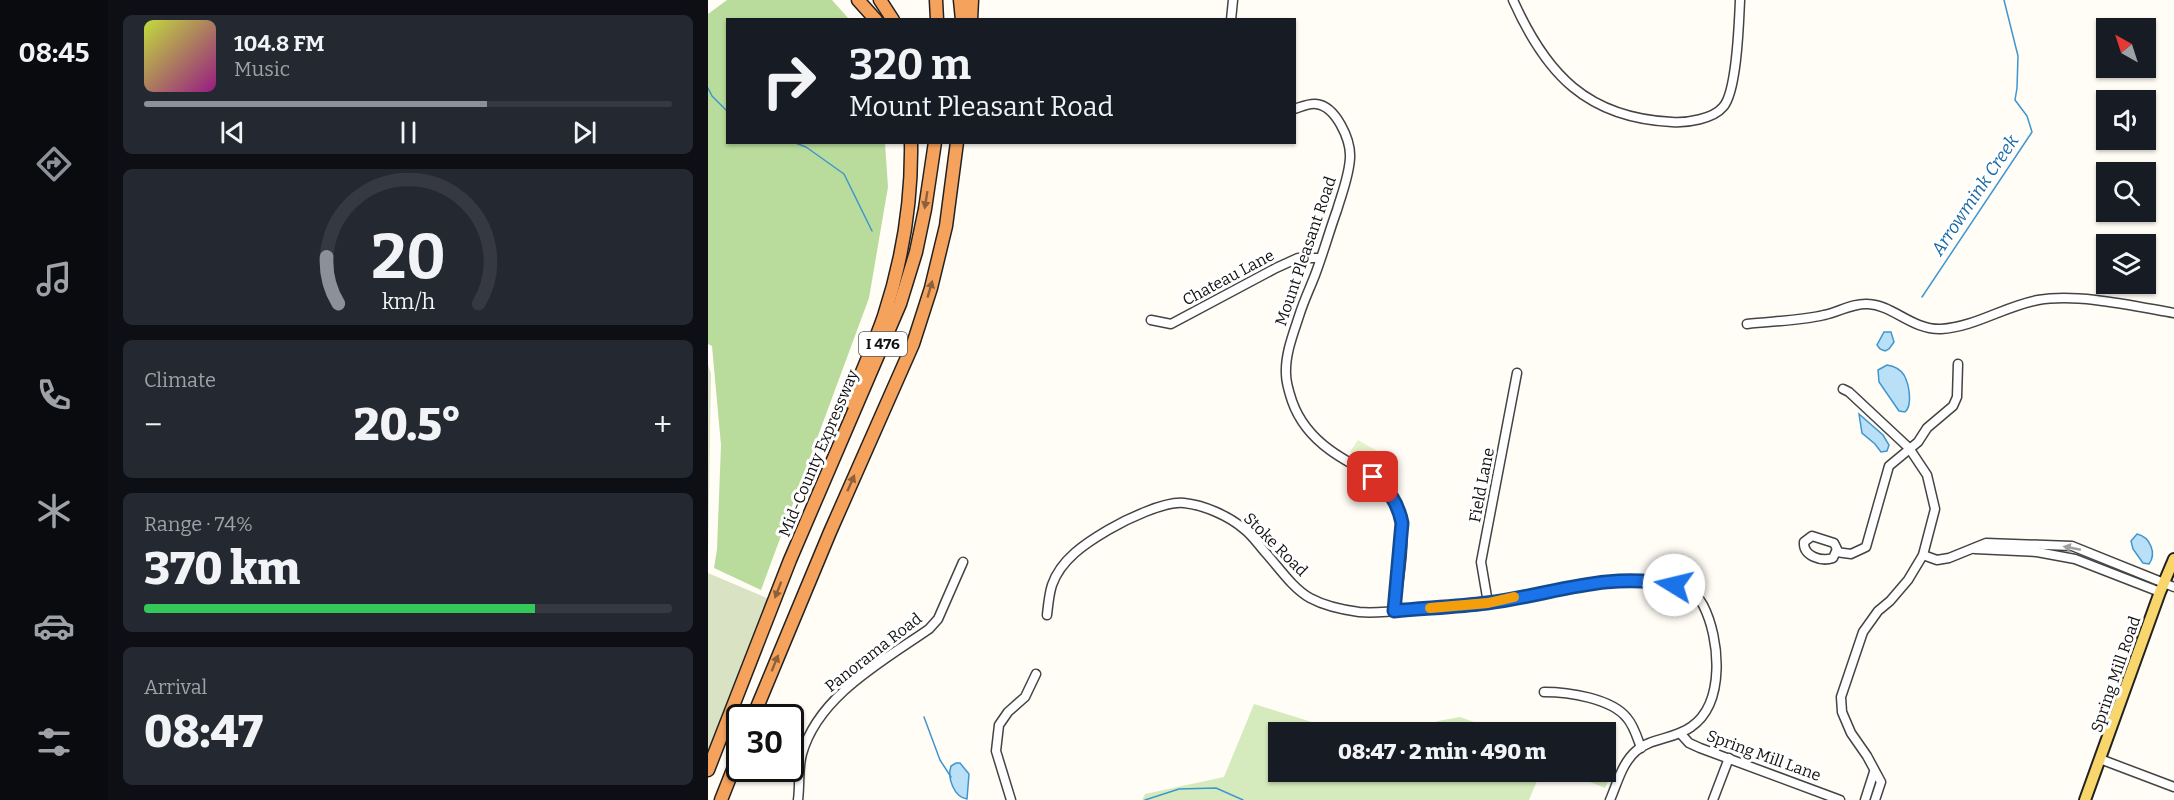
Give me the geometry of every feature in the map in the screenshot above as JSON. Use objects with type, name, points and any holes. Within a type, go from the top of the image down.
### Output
[{"type":"highway","points":[[858,0],[874,18]]},
{"type":"highway","points":[[866,0],[880,18]]},
{"type":"highway","points":[[880,0],[892,18]]},
{"type":"highway","points":[[936,0],[937,18]]},
{"type":"highway","points":[[960,0],[962,18]]},
{"type":"highway","points":[[971,18],[972,0]]},
{"type":"highway","points":[[900,256],[898,248],[905,178],[904,144]]},
{"type":"highway","points":[[801,536],[884,316],[900,256],[908,208],[911,144]]},
{"type":"highway","name":"Mid-County Expressway","points":[[708,770],[801,536],[900,304],[916,252],[935,144]]},
{"type":"highway","name":"I 476","points":[[758,704],[830,532],[913,344],[931,288],[946,226],[957,144]]},
{"type":"highway","points":[[721,800],[728,782]]},
{"type":"main road","name":"Spring Mill Road","points":[[2085,800],[2161,588],[2174,559]]},
{"type":"street","points":[[1232,18],[1233,0]]},
{"type":"street","points":[[1513,0],[1533,41],[1569,85],[1598,104],[1617,112],[1660,121],[1677,122],[1713,115],[1724,107],[1729,97],[1737,50],[1740,0]]},
{"type":"street","name":"Mount Pleasant Road","points":[[1296,108],[1310,104],[1323,106],[1339,122],[1348,141],[1351,156],[1347,181],[1293,331],[1286,373],[1288,389],[1295,410],[1313,435],[1330,450],[1373,477],[1392,496],[1397,505],[1402,523],[1402,537],[1394,611]]},
{"type":"street","name":"Chateau Lane","points":[[1151,320],[1171,324],[1298,258],[1320,258]]},
{"type":"street","points":[[1747,324],[1825,315],[1851,306],[1871,304],[1925,327],[1941,329],[1964,325],[2020,304],[2058,298],[2112,303],[2174,313]]},
{"type":"street","points":[[1836,552],[1851,554],[1866,546],[1889,466],[1918,442],[1927,428],[1953,406],[1957,397],[1958,364]]},
{"type":"street","name":"Field Lane","points":[[1488,603],[1481,562],[1517,373]]},
{"type":"street","points":[[1843,389],[1910,448],[1926,475],[1935,509],[1923,555],[1908,580],[1878,611],[1863,632],[1841,697],[1842,712],[1847,723],[1881,782],[1875,800]]},
{"type":"street","name":"Stoke Road","points":[[1047,615],[1052,585],[1075,552],[1117,525],[1146,511],[1182,503],[1212,511],[1244,528],[1287,577],[1310,598],[1359,612],[1488,603],[1597,582],[1654,581],[1674,585],[1694,594],[1702,602],[1708,616],[1717,651],[1714,688],[1708,707],[1699,720],[1680,733],[1641,748]]},
{"type":"street","points":[[1923,555],[1937,560],[1950,558],[1986,543],[2072,546],[2118,564],[2137,578],[2161,588],[2174,587]]},
{"type":"street","points":[[1968,549],[2037,552],[2074,559],[2119,576],[2137,578]]},
{"type":"street","name":"Panorama Road","points":[[798,800],[802,753],[814,727],[831,701],[929,629],[938,619],[963,562]]},
{"type":"street","points":[[2118,564],[2119,576]]},
{"type":"street","points":[[1011,800],[996,752],[999,724],[1025,696],[1036,674]]},
{"type":"street","points":[[1544,692],[1573,694],[1615,707],[1628,719],[1641,748],[1630,758],[1615,784],[1610,800]]},
{"type":"street","name":"Spring Mill Lane","points":[[1680,733],[1689,743],[1700,748],[1840,800]]},
{"type":"street","points":[[1713,800],[1729,758]]},
{"type":"street","points":[[2100,759],[2174,787]]},
{"type":"street","points":[[1865,800],[1874,772]]},
{"type":"green space","points":[[727,0],[832,0],[848,18],[726,18],[726,144],[885,144],[888,187],[869,298],[761,590],[714,568],[717,549],[721,445],[712,346],[708,344],[708,14]]},
{"type":"green space","points":[[708,364],[711,374],[708,557]]},
{"type":"green space","points":[[1358,440],[1386,456],[1377,469],[1350,452]]},
{"type":"green space","points":[[708,573],[774,601],[734,704],[726,704],[726,723],[708,769]]},
{"type":"green space","points":[[1254,704],[1312,722],[1268,722],[1268,782],[1536,782],[1529,800],[1142,800],[1145,794],[1224,777]]},
{"type":"green space","points":[[1460,717],[1474,722],[1435,722]]},
{"type":"green space","points":[[1590,782],[1608,782],[1605,788]]},
{"type":"water","points":[[1884,332],[1891,332],[1894,342],[1885,351],[1877,345]]},
{"type":"water","points":[[1887,365],[1899,369],[1906,379],[1910,400],[1905,412],[1899,411],[1879,382],[1878,370]]},
{"type":"water","points":[[1859,414],[1883,435],[1889,445],[1887,451],[1881,452],[1862,433]]},
{"type":"water","points":[[2137,534],[2145,538],[2151,546],[2152,555],[2149,564],[2143,563],[2133,549],[2131,541]]},
{"type":"water","points":[[960,763],[969,774],[967,799],[958,795],[951,781],[951,766]]},
{"type":"waterway","name":"Arrowmink Creek","points":[[1922,297],[2032,132],[2027,116],[2015,100],[2018,56],[2004,0]]},
{"type":"waterway","points":[[708,88],[712,96],[726,110]]},
{"type":"waterway","points":[[798,144],[844,174],[872,231]]},
{"type":"waterway","points":[[924,717],[940,760],[951,777]]},
{"type":"waterway","points":[[1145,800],[1179,789],[1216,788],[1243,800]]},
{"type":"slow traffic","points":[[1430,608],[1488,603],[1514,597]]},
{"type":"route","points":[[1373,477],[1392,496],[1402,523],[1394,611],[1488,603],[1597,582],[1654,581],[1674,585]]}]
